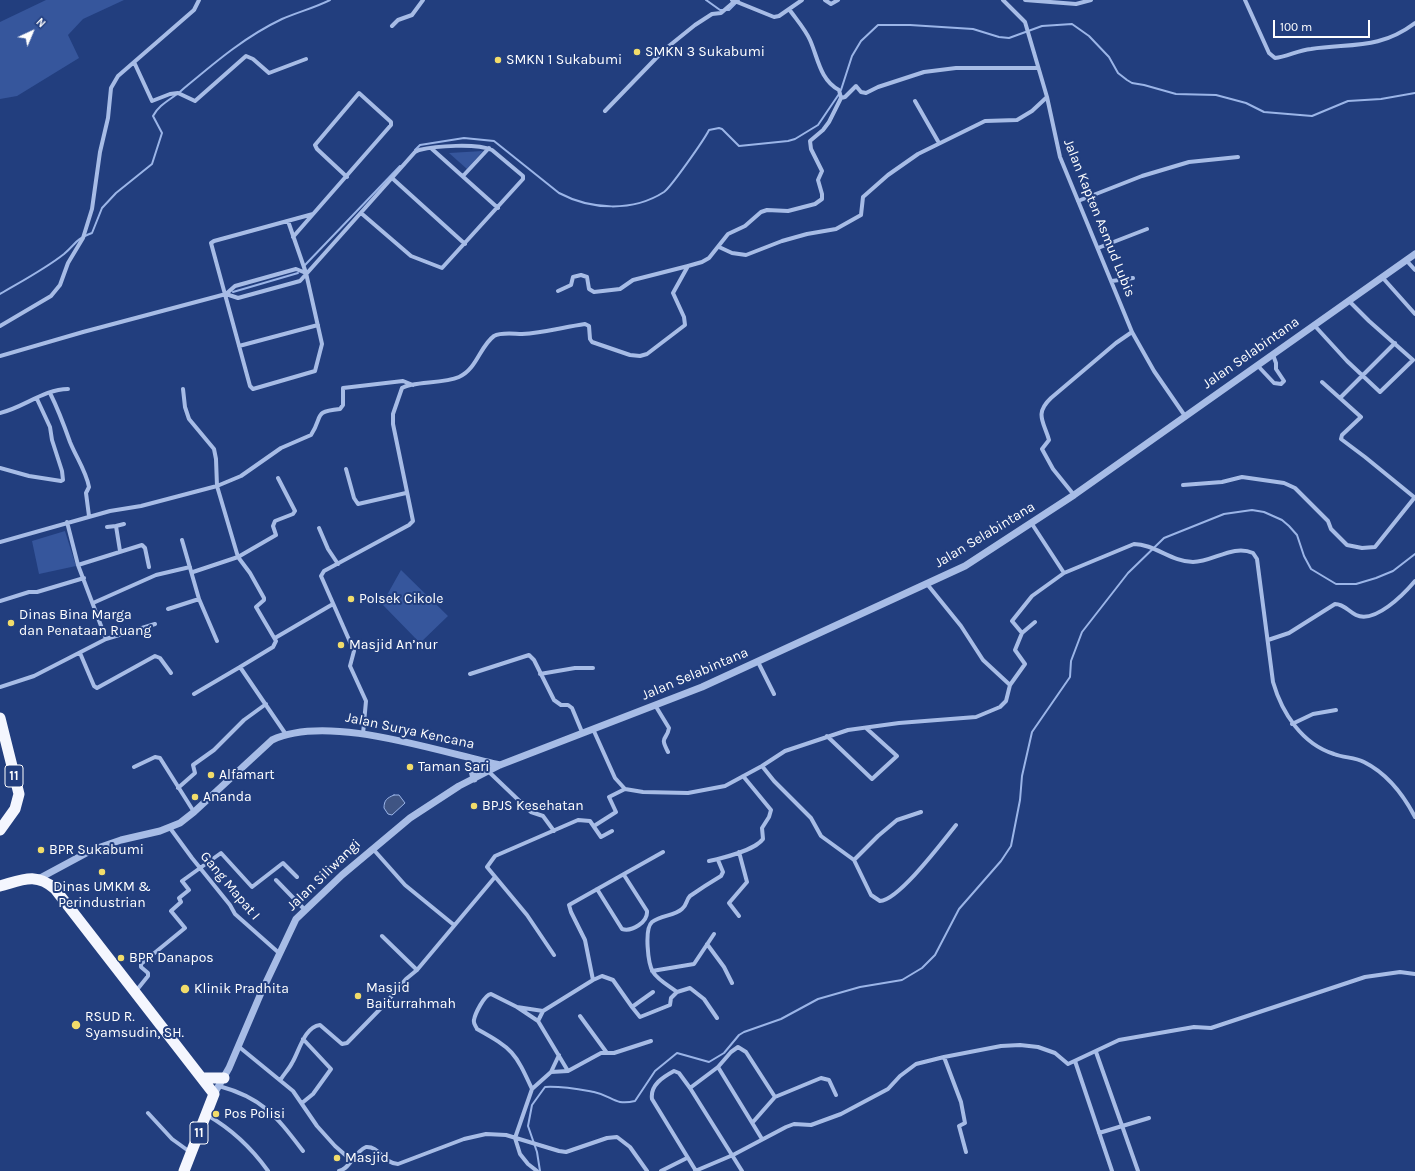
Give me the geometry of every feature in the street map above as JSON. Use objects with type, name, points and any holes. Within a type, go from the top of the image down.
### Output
[{"type":"highway","name":"11","points":[[0,718],[19,794],[15,809],[0,830]]},
{"type":"highway","name":"Jalan Surya Kencana","points":[[0,886],[26,879],[40,878]]},
{"type":"highway","points":[[40,878],[55,889],[134,993],[204,1078],[219,1086]]},
{"type":"highway","points":[[204,1078],[219,1086]]},
{"type":"highway","name":"Jalan Siliwangi","points":[[184,1171],[190,1152],[219,1086]]},
{"type":"street","points":[[0,326],[51,296],[60,285],[68,263],[83,238],[91,215],[100,152],[108,118],[111,88],[118,76],[194,10],[199,0]]},
{"type":"street","points":[[605,111],[664,50],[695,25],[712,14],[721,13],[733,1],[774,17],[779,16],[802,0]]},
{"type":"street","points":[[825,0],[831,4],[838,0]]},
{"type":"street","name":"Jalan Kapten Asmud Lubis","points":[[1003,0],[1024,20],[1047,97],[1060,157],[1132,332],[1154,371],[1185,416]]},
{"type":"street","points":[[1025,0],[1076,4],[1091,0]]},
{"type":"street","points":[[1245,0],[1269,53],[1274,58],[1308,49],[1363,46],[1386,39],[1415,23]]},
{"type":"street","points":[[392,26],[398,20],[412,15],[421,1]]},
{"type":"street","points":[[789,9],[810,41],[818,64],[832,87],[839,90],[841,98]]},
{"type":"street","points":[[134,62],[152,101],[170,94],[178,93],[195,101],[246,56],[254,59],[269,73],[306,59]]},
{"type":"street","points":[[558,292],[570,285],[573,278],[582,274],[587,277],[589,289],[594,292],[620,289],[633,280],[705,261],[719,247],[728,234],[745,226],[762,212],[767,210],[788,211],[815,204],[822,200],[818,180],[822,171],[811,149],[810,141],[823,130],[829,122],[841,98],[856,86],[865,94],[878,87],[924,72],[956,68],[1038,68]]},
{"type":"street","points":[[293,237],[347,177],[391,124],[359,93],[315,145],[317,149],[347,177]]},
{"type":"street","points":[[719,247],[732,253],[746,255],[782,241],[807,234],[836,229],[861,214],[863,197],[908,160],[938,143],[985,121],[1017,120],[1032,111],[1047,97]]},
{"type":"street","points":[[915,101],[938,143]]},
{"type":"street","points":[[226,294],[238,298],[300,281],[415,152],[431,148],[473,146],[489,148],[523,176],[523,179],[498,208],[443,268],[411,256],[361,213]]},
{"type":"street","points":[[431,148],[498,208]]},
{"type":"street","points":[[463,176],[489,148]]},
{"type":"street","points":[[1078,201],[1142,176],[1189,162],[1238,157]]},
{"type":"street","points":[[392,178],[465,244]]},
{"type":"street","points":[[288,221],[306,273],[322,347],[315,371],[254,389],[250,386],[211,243],[288,221],[313,214]]},
{"type":"street","points":[[1098,248],[1147,229]]},
{"type":"street","name":"Jalan Selabintana","points":[[500,765],[582,732],[702,687],[965,566],[1032,524],[1074,495],[1185,416],[1273,356],[1348,300],[1415,254]]},
{"type":"street","points":[[1406,260],[1415,270]]},
{"type":"street","points":[[363,734],[366,701],[350,666],[354,651],[321,576],[324,571],[411,523],[413,518],[406,493],[392,419],[402,388],[413,385],[439,383],[460,377],[471,368],[491,339],[497,335],[526,334],[585,324],[589,326],[590,339],[592,342],[630,355],[643,355],[685,325],[684,317],[673,291],[688,266]]},
{"type":"street","points":[[0,356],[226,294],[235,286],[296,269],[306,273]]},
{"type":"street","points":[[1382,277],[1415,314]]},
{"type":"street","points":[[1112,282],[1133,278]]},
{"type":"street","points":[[1314,325],[1362,376],[1380,392],[1414,361],[1348,300]]},
{"type":"street","points":[[239,346],[318,325]]},
{"type":"street","points":[[1074,495],[1052,469],[1042,449],[1049,440],[1043,424],[1041,412],[1043,407],[1052,398],[1116,343],[1132,332]]},
{"type":"street","points":[[1340,398],[1395,343]]},
{"type":"street","points":[[1258,366],[1274,383],[1281,384],[1284,381],[1284,378],[1276,369],[1276,363],[1273,356]]},
{"type":"street","points":[[0,542],[89,516],[169,500],[217,486],[241,476],[281,448],[311,435],[321,413],[328,409],[340,409],[343,405],[343,388],[403,381],[413,385]]},
{"type":"street","points":[[1183,485],[1222,482],[1242,477],[1284,483],[1295,488],[1328,521],[1331,529],[1347,545],[1362,548],[1376,547],[1415,497],[1341,439],[1342,435],[1361,417],[1322,382]]},
{"type":"street","points":[[0,413],[14,409],[59,389],[68,389]]},
{"type":"street","points":[[183,389],[185,408],[189,419],[214,449],[217,486],[238,558],[250,574],[264,598],[264,600],[256,607],[275,638],[275,644],[273,647],[194,694]]},
{"type":"street","points":[[50,393],[88,479],[89,487],[86,493],[89,516]]},
{"type":"street","points":[[0,468],[29,476],[61,481],[63,480],[50,427],[37,399]]},
{"type":"street","points":[[346,469],[354,498],[358,504],[406,493]]},
{"type":"street","points":[[193,572],[238,558],[258,544],[275,536],[273,526],[275,522],[295,512],[278,478]]},
{"type":"street","points":[[67,522],[78,565],[106,639]]},
{"type":"street","points":[[107,526],[124,524]]},
{"type":"street","points":[[1032,524],[1064,573]]},
{"type":"street","points":[[116,526],[120,551]]},
{"type":"street","points":[[319,528],[328,549],[338,564]]},
{"type":"street","points":[[182,540],[193,572],[199,599],[217,641]]},
{"type":"street","points":[[1022,633],[1012,620],[1032,596],[1064,573],[1134,544],[1144,545],[1190,562],[1209,560],[1231,552],[1248,551],[1256,556],[1257,559],[1273,682],[1278,699],[1292,724],[1307,738],[1326,751],[1363,761],[1380,772],[1399,791],[1415,817]]},
{"type":"street","points":[[78,565],[120,551],[144,546],[149,567]]},
{"type":"street","points":[[93,603],[151,578],[190,566]]},
{"type":"street","points":[[0,601],[84,578]]},
{"type":"street","points":[[1268,640],[1289,632],[1334,604],[1342,605],[1356,615],[1361,616],[1383,610],[1396,602],[1415,581]]},
{"type":"street","points":[[928,584],[961,626],[983,660],[1010,685]]},
{"type":"street","points":[[168,609],[199,599]]},
{"type":"street","points":[[275,638],[333,604]]},
{"type":"street","points":[[594,826],[616,812],[610,797],[625,789],[650,793],[688,794],[725,786],[762,766],[785,751],[827,736],[848,730],[976,717],[1000,707],[1006,701],[1010,685],[1025,664],[1014,650],[1022,633],[1035,622]]},
{"type":"street","points":[[0,687],[34,676],[106,639],[155,624]]},
{"type":"street","points":[[80,653],[94,686],[97,688],[155,656],[160,658],[171,673]]},
{"type":"street","points":[[470,674],[529,656],[534,660],[554,700],[561,705],[568,705],[572,708],[582,732]]},
{"type":"street","points":[[758,662],[774,694]]},
{"type":"street","points":[[240,667],[285,734]]},
{"type":"street","points":[[540,674],[575,668],[593,668]]},
{"type":"street","points":[[178,788],[195,773],[193,765],[214,750],[244,720],[266,704]]},
{"type":"street","points":[[655,705],[669,728],[663,738],[663,743],[668,752]]},
{"type":"street","points":[[1292,724],[1313,714],[1336,710]]},
{"type":"street","points":[[827,736],[872,779],[897,756],[866,728]]},
{"type":"street","points":[[593,729],[615,778],[625,789]]},
{"type":"street","name":"Jalan Surya Kencana","points":[[40,878],[92,850],[121,840],[170,828],[194,812],[267,744],[285,734],[325,730],[363,734],[500,765]]},
{"type":"street","points":[[134,767],[155,757],[160,758],[194,812]]},
{"type":"street","points":[[468,758],[474,778]]},
{"type":"street","name":"Jalan Siliwangi","points":[[219,1086],[279,953],[296,919],[372,849],[415,815],[454,789],[500,765]]},
{"type":"street","points":[[762,766],[774,781],[811,818],[821,836],[854,860],[871,895],[880,901],[885,900],[904,885],[956,825]]},
{"type":"street","points":[[488,772],[526,808],[534,814],[543,816],[554,831]]},
{"type":"street","points":[[710,861],[718,860],[740,852],[762,841],[762,828],[771,813],[768,806],[743,776]]},
{"type":"street","points":[[854,860],[878,836],[897,820],[921,812]]},
{"type":"street","points":[[554,955],[528,915],[487,867],[495,856],[582,820],[590,821],[602,837],[612,832]]},
{"type":"street","name":"Gang Mapat I","points":[[170,828],[230,905],[235,914],[279,953]]},
{"type":"street","points":[[372,849],[405,885],[454,925]]},
{"type":"street","points":[[593,980],[585,940],[569,907],[571,903],[624,875],[663,852]]},
{"type":"street","points":[[739,916],[729,903],[747,882],[740,852]]},
{"type":"street","points":[[134,993],[148,976],[148,973],[141,967],[141,964],[185,928],[171,911],[181,902],[179,898],[189,890],[182,881],[222,853],[252,887],[283,863],[297,878]]},
{"type":"street","points":[[676,992],[658,978],[652,971],[647,934],[649,924],[659,917],[681,910],[686,905],[689,897],[721,876],[723,872],[718,860]]},
{"type":"street","points":[[597,888],[622,929],[626,930],[636,926],[646,918],[647,911],[624,875]]},
{"type":"street","points":[[281,1079],[292,1064],[303,1039],[315,1026],[320,1025],[336,1040],[345,1044],[385,1004],[406,979],[417,970],[495,877]]},
{"type":"street","points":[[276,880],[305,910]]},
{"type":"street","points":[[652,971],[694,964],[714,934]]},
{"type":"street","points":[[382,936],[417,970]]},
{"type":"street","points":[[707,944],[724,967],[732,983]]},
{"type":"street","points":[[742,1171],[733,1155],[690,1088],[679,1073],[674,1071],[656,1084],[651,1094],[652,1099],[696,1171],[733,1155],[794,1124],[811,1125],[841,1114],[888,1089],[900,1076],[916,1064],[1001,1046],[1020,1045],[1038,1047],[1054,1053],[1068,1064],[1119,1040],[1194,1027],[1210,1028],[1365,977],[1400,972],[1415,974]]},
{"type":"street","points":[[538,1021],[543,1011],[602,976],[613,980],[640,1017],[660,1008],[669,1006],[671,998],[676,992],[690,988],[704,999],[717,1018]]},
{"type":"street","points":[[632,1006],[653,992]]},
{"type":"street","points":[[532,1089],[511,1050],[478,1029],[474,1024],[474,1020],[488,995],[494,995],[538,1021],[568,1071]]},
{"type":"street","points":[[516,1007],[543,1011]]},
{"type":"street","points":[[580,1016],[607,1053]]},
{"type":"street","points":[[302,1103],[313,1094],[331,1069],[303,1039]]},
{"type":"street","points":[[551,1072],[568,1071],[595,1056],[614,1053],[651,1041]]},
{"type":"street","points":[[238,1046],[281,1079],[293,1091],[317,1126],[335,1146],[351,1160]]},
{"type":"street","points":[[690,1088],[718,1067],[736,1048],[740,1048],[746,1052],[775,1097]]},
{"type":"street","points":[[1096,1052],[1138,1171]]},
{"type":"street","points":[[537,1171],[528,1164],[520,1154],[515,1138],[532,1089],[551,1072],[559,1055]]},
{"type":"street","points":[[944,1058],[962,1110],[965,1123],[958,1126],[966,1152]]},
{"type":"street","points":[[1075,1061],[1112,1171]]},
{"type":"street","points":[[718,1067],[762,1139]]},
{"type":"street","points":[[753,1122],[775,1097],[825,1077],[836,1095]]},
{"type":"street","points":[[219,1086],[253,1098],[269,1109],[303,1151]]},
{"type":"street","points":[[148,1113],[172,1139],[190,1152]]},
{"type":"street","points":[[207,1115],[239,1137],[257,1156],[268,1171]]},
{"type":"street","points":[[1099,1133],[1149,1118]]},
{"type":"street","points":[[339,1171],[345,1168],[362,1148],[369,1146],[374,1148],[388,1162],[398,1164],[470,1137],[497,1134],[566,1152],[607,1138],[617,1137],[630,1146],[647,1171]]},
{"type":"street","points":[[661,1171],[687,1158]]},
{"type":"shaded area","points":[[46,0],[124,0],[83,19],[68,35],[79,58],[17,96],[0,99],[0,22]]},
{"type":"shaded area","points":[[483,151],[467,169],[449,153]]},
{"type":"shaded area","points":[[65,531],[76,566],[39,574],[32,541]]},
{"type":"shaded area","points":[[401,570],[448,616],[420,643],[382,604]]},
{"type":"shaded area","points":[[399,795],[405,803],[392,815],[388,814],[384,808],[384,805],[389,797]]},
{"type":"waterway","points":[[0,294],[49,265],[79,240],[92,233],[102,208],[116,193],[152,164],[162,133],[153,116],[162,105],[205,70],[255,34],[282,19],[330,0]]},
{"type":"waterway","points":[[706,0],[720,10],[729,10],[739,0]]},
{"type":"waterway","points":[[841,90],[852,56],[861,41],[878,25],[910,25],[973,29],[999,37],[1009,38],[1042,26],[1072,24],[1089,36],[1109,57],[1118,73],[1132,83],[1176,94],[1216,95],[1246,103],[1264,112],[1312,116],[1348,101],[1381,99],[1415,93]]},
{"type":"waterway","points":[[415,150],[420,145],[464,138],[494,141],[559,193],[571,199],[598,205],[626,206],[639,203],[664,192],[687,163],[709,130],[719,128],[722,129],[739,146],[788,141],[795,139],[818,125],[839,94]]},
{"type":"waterway","points":[[305,265],[400,166]]},
{"type":"waterway","points":[[233,292],[298,273]]},
{"type":"waterway","points":[[540,1171],[537,1152],[528,1126],[532,1105],[545,1087],[563,1087],[594,1092],[622,1102],[635,1101],[655,1071],[677,1053],[709,1062],[724,1053],[739,1035],[744,1032],[781,1019],[818,999],[860,987],[902,980],[922,968],[935,955],[959,909],[1001,861],[1011,846],[1020,800],[1022,776],[1032,732],[1070,677],[1071,661],[1082,632],[1128,573],[1164,538],[1224,514],[1252,510],[1264,512],[1282,520],[1289,526],[1297,535],[1304,556],[1311,569],[1336,584],[1356,584],[1376,578],[1393,571],[1415,554]]},
{"type":"place","name":"SMKN 3 Sukabumi","points":[[637,52]]},
{"type":"place","name":"SMKN 1 Sukabumi","points":[[498,60]]},
{"type":"place","name":"Polsek Cikole","points":[[351,599]]},
{"type":"place","name":"Dinas Bina Marga dan Penataan Ruang","points":[[11,623]]},
{"type":"place","name":"Masjid An’nur","points":[[341,645]]},
{"type":"place","name":"Taman Sari","points":[[410,767]]},
{"type":"place","name":"Alfamart","points":[[211,775]]},
{"type":"place","name":"Ananda","points":[[195,797]]},
{"type":"place","name":"BPJS Kesehatan","points":[[474,806]]},
{"type":"place","name":"BPR Sukabumi","points":[[41,850]]},
{"type":"place","name":"Dinas UMKM & Perindustrian","points":[[102,872]]},
{"type":"place","name":"BPR Danapos","points":[[121,958]]},
{"type":"place","name":"Klinik Pradhita","points":[[185,989]]},
{"type":"place","name":"Masjid Baiturrahmah","points":[[358,996]]},
{"type":"place","name":"RSUD R. Syamsudin, SH.","points":[[76,1025]]},
{"type":"place","name":"Pos Polisi","points":[[216,1114]]},
{"type":"place","name":"Masjid","points":[[337,1158]]}]
